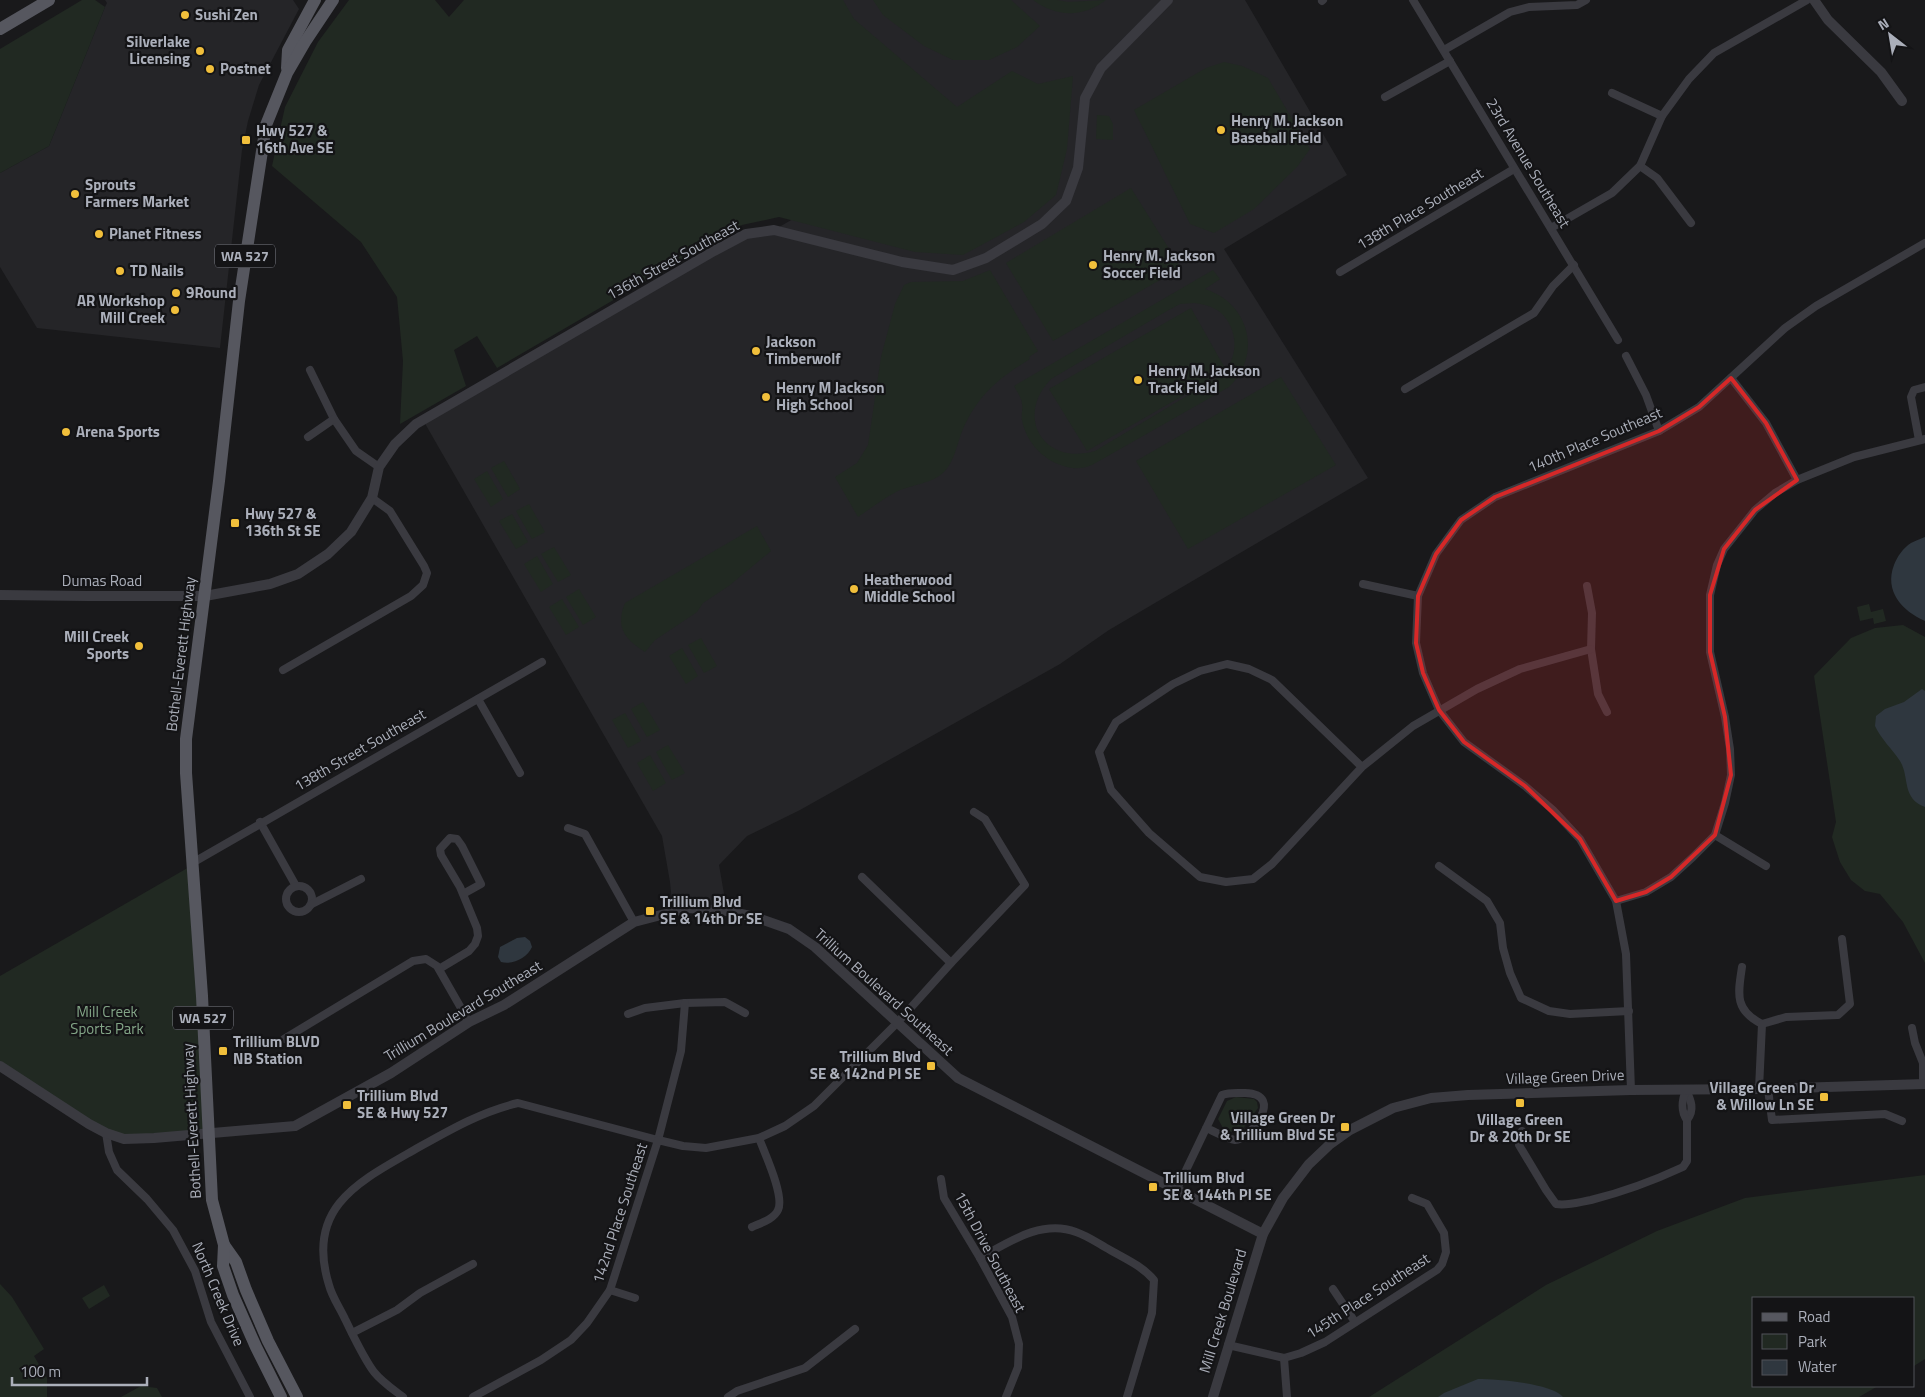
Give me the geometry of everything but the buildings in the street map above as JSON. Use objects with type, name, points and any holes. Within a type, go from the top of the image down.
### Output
[{"type":"main road","points":[[0,29],[49,0]]},
{"type":"main road","name":"Bothell-Everett Highway","points":[[281,1397],[256,1347],[223,1266],[224,1245],[212,1200],[194,862],[186,774],[186,739],[205,596],[239,301],[266,125],[287,73],[332,0]]},
{"type":"main road","points":[[305,42],[311,2]]},
{"type":"main road","name":"Bothell-Everett Highway","points":[[287,73],[288,50],[311,2]]},
{"type":"main road","name":"Bothell-Everett Highway","points":[[224,1245],[236,1262],[268,1341],[297,1397]]},
{"type":"street","name":"136th Street Southeast","points":[[205,596],[270,584],[298,574],[328,554],[351,532],[372,498],[379,467],[395,444],[416,424],[746,234],[774,230],[902,262],[953,270],[986,258],[1042,224],[1066,201],[1078,168],[1085,98],[1101,68],[1168,0]]},
{"type":"street","name":"23rd Avenue Southeast","points":[[1413,0],[1618,340]]},
{"type":"street","points":[[1444,50],[1510,12],[1529,8],[1577,5],[1586,0]]},
{"type":"street","points":[[1551,228],[1612,193],[1640,166],[1662,116],[1689,79],[1714,54],[1807,0]]},
{"type":"street","points":[[1814,0],[1828,20],[1881,72],[1902,101]]},
{"type":"street","points":[[1385,97],[1450,61]]},
{"type":"street","points":[[1612,93],[1662,116]]},
{"type":"street","points":[[1640,166],[1657,178],[1691,223]]},
{"type":"street","name":"138th Place Southeast","points":[[1340,272],[1514,170]]},
{"type":"street","name":"140th Place Southeast","points":[[1418,596],[1436,554],[1461,520],[1495,497],[1659,431],[1699,407],[1785,328],[1808,312],[1925,243]]},
{"type":"street","points":[[1405,389],[1534,313],[1553,286],[1574,265]]},
{"type":"street","points":[[1626,356],[1646,395],[1659,431]]},
{"type":"street","points":[[310,370],[334,419],[356,451],[379,467]]},
{"type":"street","points":[[1731,378],[1766,423],[1796,480]]},
{"type":"street","points":[[1616,901],[1646,892],[1671,877],[1715,835],[1725,803],[1730,775],[1730,748],[1710,652],[1710,595],[1717,565],[1724,548],[1755,510],[1775,493],[1796,480],[1854,457],[1922,440],[1911,397],[1914,390],[1925,388]]},
{"type":"street","points":[[308,437],[334,419]]},
{"type":"street","points":[[284,670],[411,596],[423,585],[427,573],[424,566],[390,510],[372,498]]},
{"type":"street","points":[[1363,584],[1418,596],[1416,643],[1423,673],[1439,710],[1464,742],[1525,786],[1553,810],[1580,839],[1616,901],[1626,954],[1631,1090]]},
{"type":"street","points":[[1587,586],[1592,613],[1592,649],[1598,694],[1607,712]]},
{"type":"street","name":"Dumas Road","points":[[0,594],[205,596]]},
{"type":"street","points":[[1362,767],[1272,680],[1249,669],[1227,664],[1200,671],[1173,684],[1116,722],[1099,752],[1111,790],[1149,833],[1200,877],[1226,882],[1253,879],[1272,864],[1362,767],[1414,726],[1477,689],[1520,669],[1592,649]]},
{"type":"street","name":"138th Street Southeast","points":[[194,862],[260,822],[542,662]]},
{"type":"street","points":[[478,699],[520,773]]},
{"type":"street","name":"142nd Place Southeast","points":[[473,1397],[541,1360],[571,1340],[588,1323],[610,1290],[658,1140],[683,1146],[706,1148],[759,1138],[785,1126],[814,1106],[897,1024],[951,963],[1025,885],[985,819],[974,812]]},
{"type":"street","points":[[260,822],[296,886]]},
{"type":"street","points":[[568,828],[585,834],[634,922]]},
{"type":"street","points":[[1715,835],[1766,866]]},
{"type":"street","points":[[439,969],[469,951],[475,944],[478,936],[477,928],[463,894],[440,855],[440,848],[450,838],[457,839],[462,846],[481,884],[463,894]]},
{"type":"street","points":[[1440,866],[1487,902],[1500,923],[1510,972],[1521,998],[1549,1011],[1570,1014],[1629,1011]]},
{"type":"street","points":[[862,877],[951,963]]},
{"type":"street","points":[[312,904],[312,896],[308,888],[296,886],[286,895],[289,908],[294,911],[306,911],[312,904],[361,879]]},
{"type":"street","name":"Trillium Boulevard Southeast","points":[[209,1133],[295,1126],[391,1073],[469,1022],[504,1005],[634,922],[688,908],[727,911],[755,917],[789,929],[815,947],[958,1078],[1263,1234]]},
{"type":"street","points":[[1742,967],[1738,992],[1743,1008],[1749,1018],[1762,1024],[1786,1017],[1838,1015],[1850,1004],[1842,939]]},
{"type":"street","points":[[284,1039],[413,961],[426,959],[437,966],[469,1022]]},
{"type":"street","points":[[628,1014],[645,1008],[685,1003],[725,1002],[745,1013]]},
{"type":"street","points":[[403,1397],[374,1372],[352,1334],[329,1287],[324,1265],[324,1245],[329,1221],[337,1206],[348,1193],[368,1176],[467,1120],[494,1108],[518,1103],[658,1140],[681,1051],[685,1003]]},
{"type":"street","points":[[1762,1024],[1763,1089],[1772,1120],[1885,1114],[1902,1120]]},
{"type":"street","points":[[1912,1028],[1915,1043],[1923,1063],[1924,1084]]},
{"type":"street","points":[[0,1066],[106,1133],[124,1139],[209,1133]]},
{"type":"street","name":"Village Green Drive","points":[[1263,1234],[1283,1198],[1309,1164],[1350,1130],[1393,1108],[1431,1098],[1631,1090],[1763,1089],[1924,1084]]},
{"type":"street","points":[[1522,1131],[1519,1145],[1523,1152],[1556,1204],[1565,1206],[1638,1187],[1683,1167],[1687,1161],[1687,1120],[1691,1114],[1692,1102],[1686,1090]]},
{"type":"street","points":[[1177,1189],[1206,1128],[1222,1095],[1230,1092],[1254,1093],[1261,1097],[1265,1105],[1264,1113],[1247,1134],[1241,1138],[1235,1140],[1206,1128]]},
{"type":"street","name":"North Creek Drive","points":[[106,1133],[109,1152],[117,1170],[147,1199],[173,1230],[195,1271],[211,1322],[250,1397]]},
{"type":"street","points":[[752,1227],[768,1220],[778,1210],[780,1199],[759,1138]]},
{"type":"street","name":"15th Drive Southeast","points":[[941,1179],[944,1198],[980,1258],[1012,1318],[1020,1344],[1018,1367],[1006,1397]]},
{"type":"street","name":"145th Place Southeast","points":[[1284,1358],[1301,1353],[1325,1342],[1437,1270],[1445,1257],[1447,1247],[1444,1233],[1428,1204],[1412,1198]]},
{"type":"street","points":[[980,1258],[1028,1232],[1051,1228],[1067,1230],[1075,1232],[1136,1264],[1154,1280],[1152,1313],[1127,1397]]},
{"type":"street","name":"Mill Creek Boulevard","points":[[1213,1397],[1263,1234]]},
{"type":"street","points":[[352,1334],[397,1310],[420,1293],[473,1264]]},
{"type":"street","points":[[1333,1289],[1355,1322]]},
{"type":"street","points":[[610,1290],[635,1298]]},
{"type":"street","points":[[728,1397],[737,1391],[805,1368],[856,1329]]},
{"type":"street","points":[[1228,1345],[1284,1358],[1287,1397]]},
{"type":"highlighted area","points":[[1731,378],[1766,423],[1797,480],[1755,510],[1724,549],[1710,595],[1710,652],[1725,717],[1731,775],[1715,835],[1671,877],[1646,892],[1616,901],[1580,839],[1525,786],[1464,742],[1439,710],[1423,673],[1416,643],[1418,596],[1436,554],[1461,520],[1495,497],[1659,431],[1699,407]]},
{"type":"shaded area","points":[[105,0],[293,0],[299,9],[259,85],[248,121],[242,150],[220,348],[37,328],[0,267],[0,173],[49,146],[107,3]]},
{"type":"shaded area","points":[[829,0],[1245,0],[1347,175],[1224,249],[1368,478],[1109,630],[1060,664],[800,810],[747,836],[719,865],[727,911],[673,912],[662,836],[423,420],[746,234],[774,230],[921,145]]},
{"type":"green space","points":[[82,0],[95,0],[105,7],[49,146],[0,173],[0,49]]},
{"type":"green space","points":[[349,0],[435,0],[449,17],[464,0],[843,0],[854,19],[957,107],[1012,71],[1038,84],[1073,76],[1067,149],[1056,195],[1024,222],[963,255],[915,252],[779,217],[742,225],[497,368],[477,336],[454,350],[466,386],[400,424],[403,361],[397,297],[361,242],[272,166],[285,107],[318,42]]},
{"type":"green space","points":[[873,0],[1011,0],[1040,26],[1017,47],[989,60],[953,60],[924,46],[883,15]]},
{"type":"green space","points":[[1033,0],[1068,2],[1106,0],[1088,10],[1070,13],[1051,10]]},
{"type":"green space","name":"Henry M. Jackson Baseball Field","points":[[1224,62],[1242,66],[1268,78],[1310,149],[1297,167],[1254,209],[1214,233],[1190,224],[1134,110],[1206,68]]},
{"type":"green space","points":[[1097,115],[1109,116],[1113,124],[1113,140],[1096,139]]},
{"type":"green space","name":"Henry M. Jackson Soccer Field","points":[[1131,188],[1181,268],[1053,341],[1006,263]]},
{"type":"green space","points":[[990,270],[1038,351],[990,388],[975,406],[963,429],[954,457],[945,471],[935,479],[896,492],[858,517],[835,477],[857,463],[868,445],[881,357],[895,304],[904,285],[911,282],[963,281]]},
{"type":"green space","points":[[1213,270],[1220,279],[1205,289],[1220,296],[1232,306],[1241,317],[1246,331],[1248,345],[1246,360],[1240,374],[1229,387],[1092,465],[1083,468],[1071,468],[1051,461],[1034,447],[1024,427],[1022,402],[1014,386]],"holes":[[[1194,303],[1217,310],[1226,318],[1230,325],[1233,332],[1234,348],[1226,370],[1191,308],[1049,389],[1087,451],[1224,372],[1222,375],[1095,451],[1077,454],[1061,451],[1049,445],[1040,435],[1035,422],[1035,408],[1040,394],[1051,379],[1180,304]]]},
{"type":"green space","points":[[1281,377],[1336,465],[1188,549],[1136,461]]},
{"type":"green space","points":[[504,461],[520,489],[508,497],[491,468]]},
{"type":"green space","points":[[487,471],[503,499],[491,507],[474,479]]},
{"type":"green space","points":[[529,504],[545,532],[532,539],[516,511]]},
{"type":"green space","points":[[512,514],[528,542],[516,549],[499,521]]},
{"type":"green space","points":[[757,526],[771,551],[730,585],[703,603],[697,612],[655,640],[645,652],[627,637],[621,619],[625,603]]},
{"type":"green space","points":[[554,547],[571,575],[558,582],[541,554]]},
{"type":"green space","points":[[537,556],[553,584],[541,592],[524,564]]},
{"type":"green space","points":[[579,589],[596,617],[583,625],[566,597]]},
{"type":"green space","points":[[562,599],[579,627],[566,635],[549,607]]},
{"type":"green space","points":[[1869,604],[1871,612],[1883,609],[1886,621],[1874,624],[1873,618],[1860,621],[1857,607]]},
{"type":"green space","points":[[1903,625],[1925,637],[1925,963],[1903,922],[1880,894],[1865,891],[1851,880],[1840,862],[1832,837],[1836,822],[1814,676],[1851,638],[1875,628]]},
{"type":"green space","points":[[701,638],[717,666],[704,673],[688,645]]},
{"type":"green space","points":[[682,648],[698,676],[686,684],[669,656]]},
{"type":"green space","points":[[643,702],[660,730],[647,737],[631,709]]},
{"type":"green space","points":[[625,713],[641,741],[628,748],[612,720]]},
{"type":"green space","points":[[668,745],[685,773],[672,780],[656,752]]},
{"type":"green space","points":[[650,755],[666,783],[653,791],[637,763]]},
{"type":"green space","name":"Mill Creek Sports Park","points":[[191,866],[206,1130],[124,1136],[105,1131],[0,1062],[0,976]]},
{"type":"green space","points":[[1236,1097],[1254,1099],[1257,1102],[1258,1108],[1242,1130],[1234,1133],[1223,1128],[1218,1119],[1227,1101]]},
{"type":"green space","points":[[1925,1175],[1925,1359],[1915,1365],[1915,1297],[1752,1297],[1752,1387],[1876,1387],[1859,1397],[1369,1397],[1546,1285],[1657,1231],[1745,1198]]},
{"type":"green space","points":[[0,1284],[12,1297],[44,1349],[34,1356],[47,1378],[47,1397],[0,1397]]},
{"type":"green space","points":[[104,1285],[110,1296],[89,1309],[82,1298]]},
{"type":"green space","points":[[141,1386],[157,1388],[162,1397],[121,1397]]},
{"type":"water","points":[[1925,537],[1925,621],[1902,606],[1893,592],[1891,583],[1894,565],[1905,547]]},
{"type":"water","points":[[1922,689],[1925,691],[1925,807],[1912,798],[1900,761],[1875,726],[1876,716],[1885,709],[1904,702]]},
{"type":"water","points":[[525,937],[530,941],[532,947],[530,951],[515,961],[501,962],[498,957],[500,947],[517,938]]},
{"type":"water","points":[[1478,1379],[1536,1385],[1557,1392],[1563,1397],[1438,1397]]},
{"type":"place","name":"Sushi Zen","points":[[185,15]]},
{"type":"place","name":"Silverlake Licensing","points":[[200,51]]},
{"type":"place","name":"Postnet","points":[[210,69]]},
{"type":"place","name":"Henry M. Jackson Baseball Field","points":[[1221,130]]},
{"type":"place","name":"Hwy 527 & 16th Ave SE","points":[[246,140]]},
{"type":"place","name":"Sprouts Farmers Market","points":[[75,194]]},
{"type":"place","name":"Planet Fitness","points":[[99,234]]},
{"type":"place","name":"Henry M. Jackson Soccer Field","points":[[1093,265]]},
{"type":"place","name":"TD Nails","points":[[120,271]]},
{"type":"place","name":"9Round","points":[[176,293]]},
{"type":"place","name":"AR Workshop Mill Creek","points":[[175,310]]},
{"type":"place","name":"Jackson Timberwolf","points":[[756,351]]},
{"type":"place","name":"Henry M. Jackson Track Field","points":[[1138,380]]},
{"type":"place","name":"Henry M Jackson High School","points":[[766,397]]},
{"type":"place","name":"Arena Sports","points":[[66,432]]},
{"type":"place","name":"Hwy 527 & 136th St SE","points":[[235,523]]},
{"type":"place","name":"Heatherwood Middle School","points":[[854,589]]},
{"type":"place","name":"Mill Creek Sports","points":[[139,646]]},
{"type":"place","name":"Trillium Blvd SE & 14th Dr SE","points":[[650,911]]},
{"type":"place","name":"Trillium BLVD NB Station","points":[[223,1051]]},
{"type":"place","name":"Trillium Blvd SE & 142nd Pl SE","points":[[931,1066]]},
{"type":"place","name":"Village Green Dr & Willow Ln SE","points":[[1824,1097]]},
{"type":"place","name":"Village Green Dr & 20th Dr SE","points":[[1520,1103]]},
{"type":"place","name":"Trillium Blvd SE & Hwy 527","points":[[347,1105]]},
{"type":"place","name":"Village Green Dr & Trillium Blvd SE","points":[[1345,1127]]},
{"type":"place","name":"Trillium Blvd SE & 144th Pl SE","points":[[1153,1187]]}]
